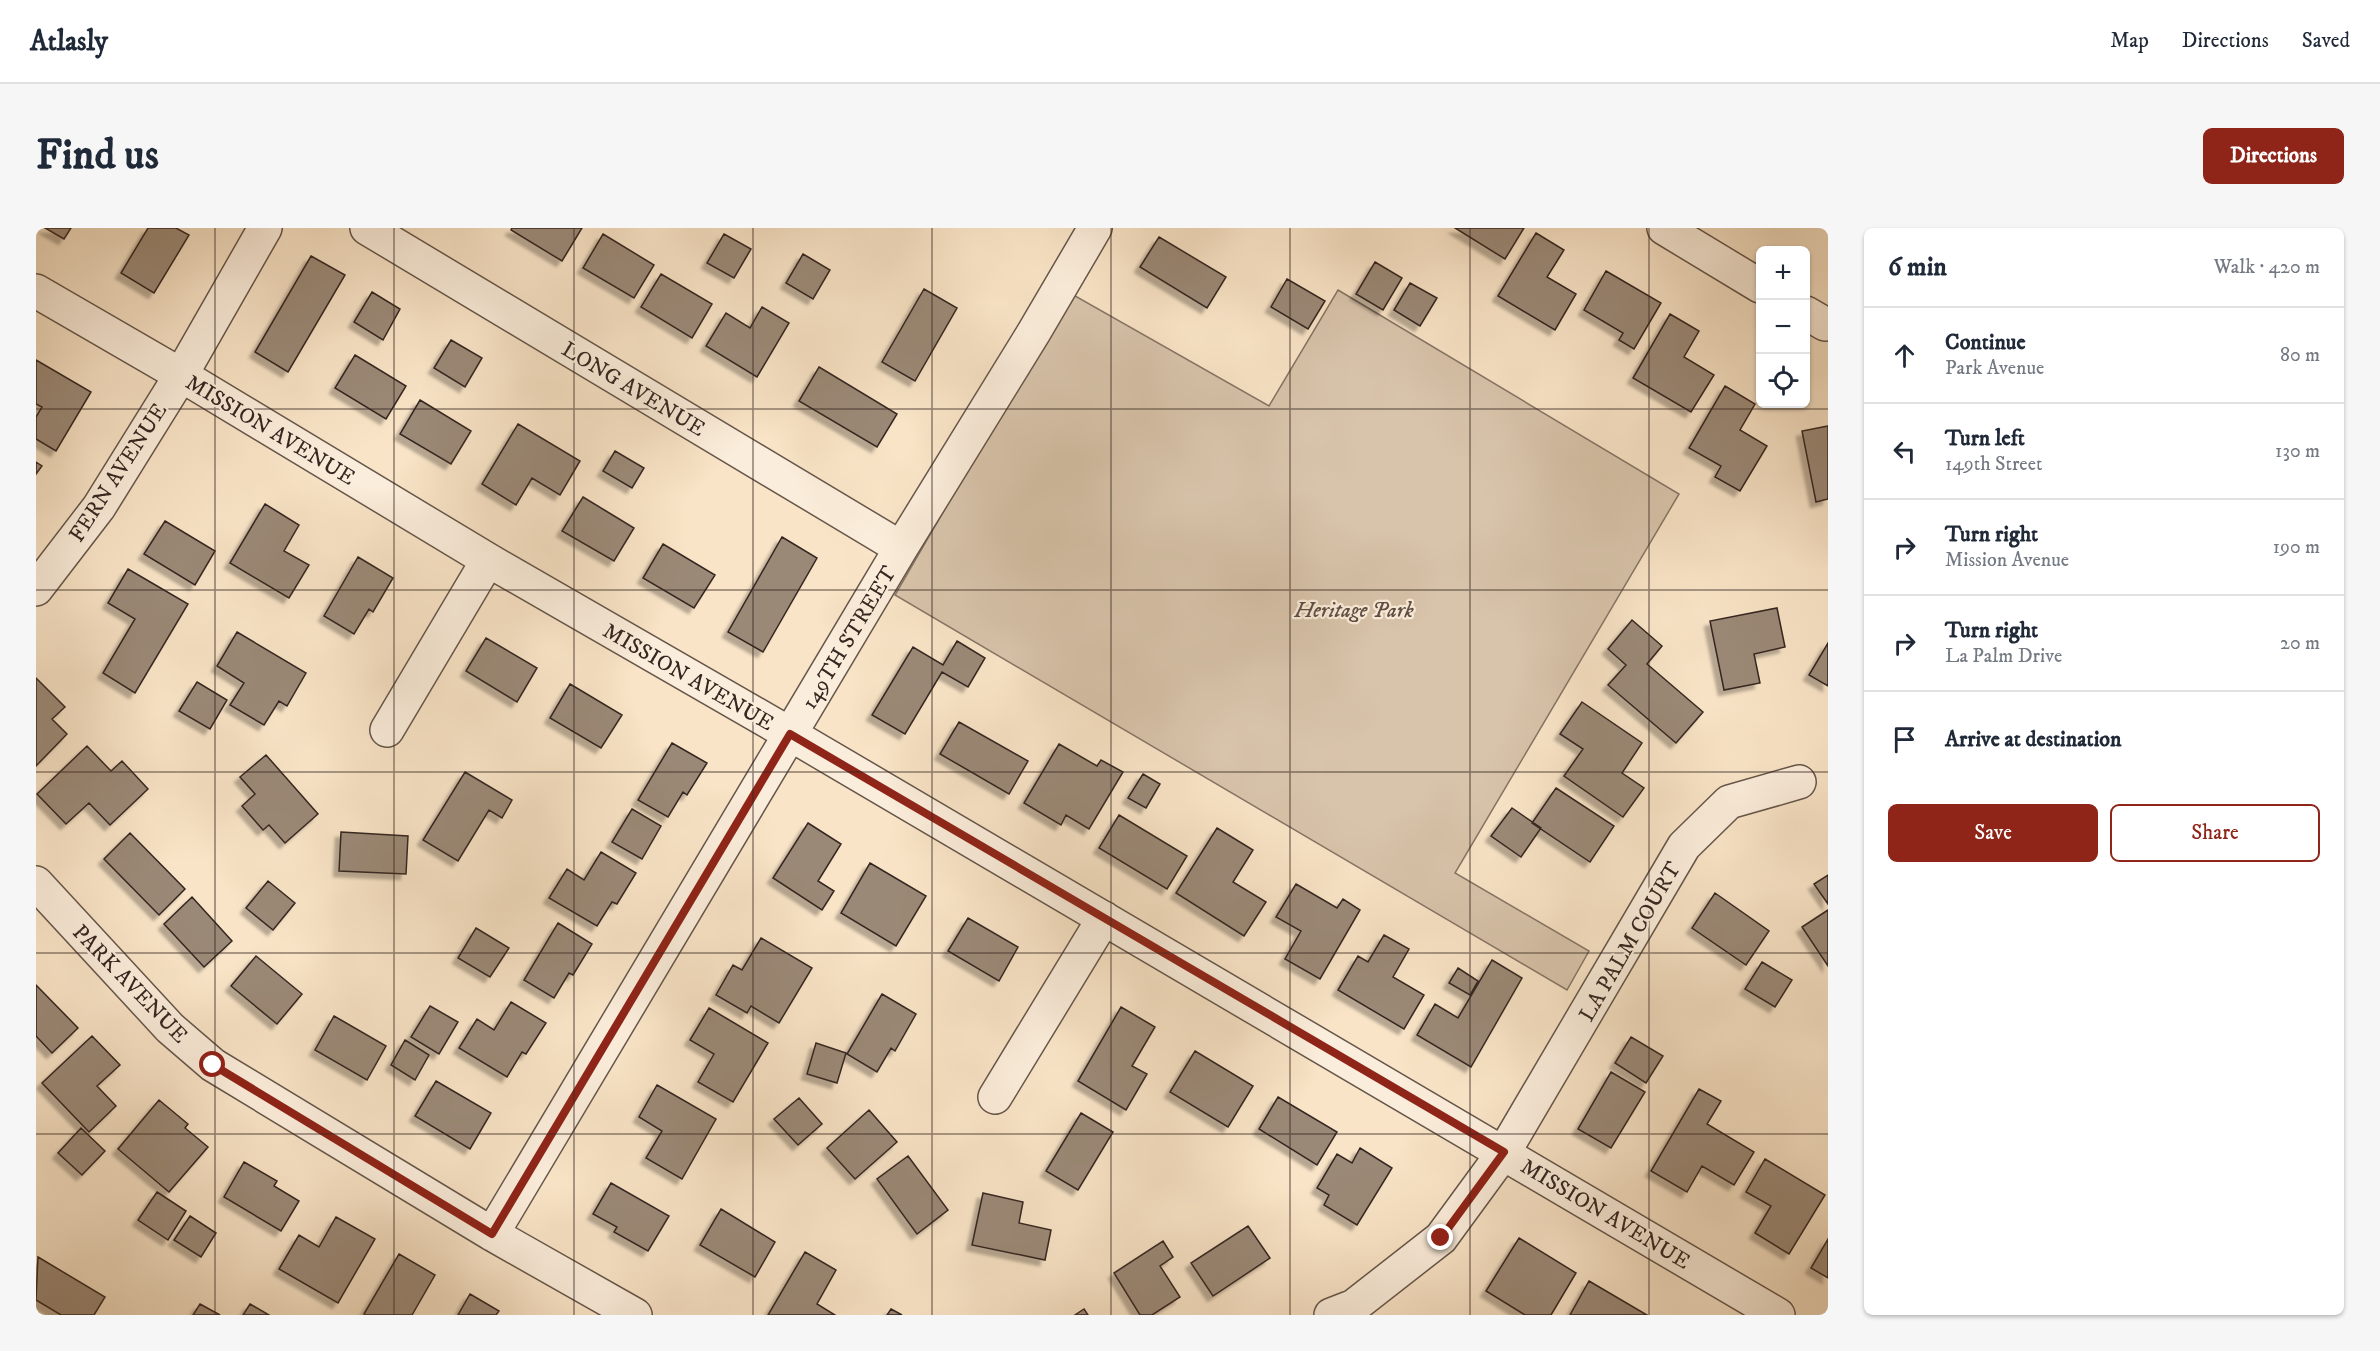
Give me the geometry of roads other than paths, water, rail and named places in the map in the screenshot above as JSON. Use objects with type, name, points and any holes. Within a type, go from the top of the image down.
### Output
[{"type":"street","name":"FERN AVENUE","points":[[36,589],[99,507],[181,375],[265,228]]},
{"type":"street","name":"LONG AVENUE","points":[[368,228],[901,548]]},
{"type":"street","name":"149TH STREET","points":[[492,1234],[901,548],[1035,332],[1095,228]]},
{"type":"street","points":[[1664,228],[1756,283]]},
{"type":"street","name":"MISSION AVENUE","points":[[36,291],[181,375],[488,560],[790,734],[1778,1315]]},
{"type":"street","points":[[387,730],[488,560]]},
{"type":"street","name":"LA PALM COURT","points":[[1331,1315],[1354,1306],[1441,1238],[1504,1152],[1684,846],[1729,802],[1799,782]]},
{"type":"street","name":"PARK AVENUE","points":[[36,883],[170,1028],[213,1065],[492,1234],[634,1315]]},
{"type":"street","points":[[995,1097],[1104,918]]},
{"type":"park label","name":"Heritage Park","points":[[1354,609]]}]
